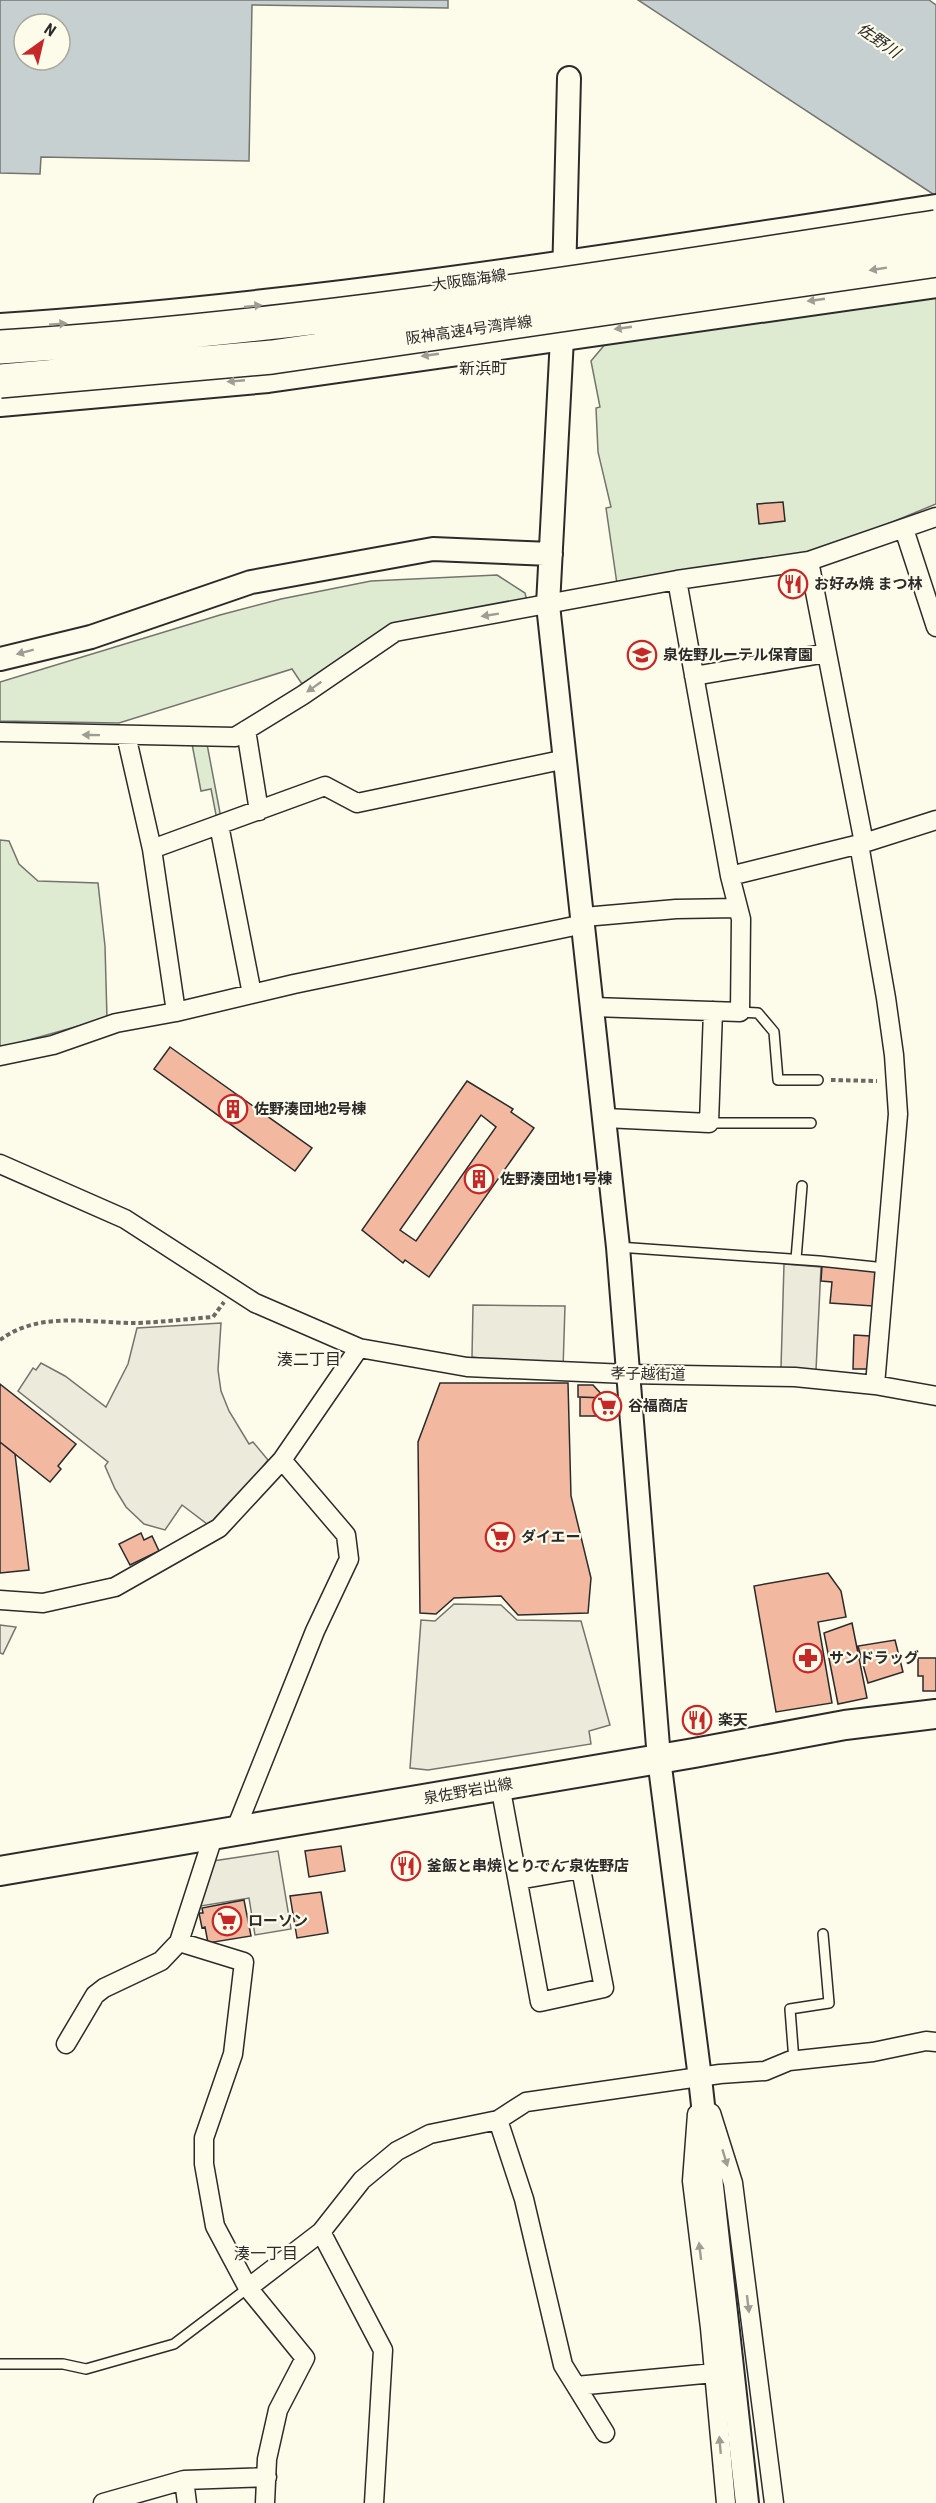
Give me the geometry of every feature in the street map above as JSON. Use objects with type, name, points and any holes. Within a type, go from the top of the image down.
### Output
[{"type":"highway","name":"阪神高速4号湾岸線","points":[[0,347],[257,325],[434,304],[935,215]]},
{"type":"highway","name":"阪神高速4号湾岸線","points":[[0,381],[272,357],[936,260]]},
{"type":"main road","name":"大阪臨海線","points":[[0,328],[266,305],[429,286],[935,215]]},
{"type":"main road","points":[[0,402],[268,378],[936,283]]},
{"type":"main road","name":"泉佐野岩出線","points":[[0,1871],[659,1759],[845,1725],[936,1714]]},
{"type":"street","points":[[569,78],[565,266],[548,605],[618,1247],[659,1759],[700,2078],[747,2503]]},
{"type":"street","points":[[0,732],[235,737],[395,632],[677,580],[809,561],[936,517]]},
{"type":"street","points":[[904,529],[936,627]]},
{"type":"street","points":[[0,659],[91,637],[263,580],[433,549],[551,554]]},
{"type":"street","points":[[809,561],[861,843],[886,998],[896,1081],[898,1114],[875,1385]]},
{"type":"street","points":[[593,1006],[740,1012],[741,920],[730,876],[677,580]]},
{"type":"street","points":[[694,676],[827,653]]},
{"type":"street","points":[[246,730],[259,811]]},
{"type":"street","points":[[126,735],[152,849],[176,1012]]},
{"type":"street","points":[[152,849],[325,786],[357,803],[566,759]]},
{"type":"street","points":[[730,876],[861,843],[936,820]]},
{"type":"street","points":[[219,825],[252,994]]},
{"type":"street","points":[[0,1056],[53,1045],[116,1023],[176,1012],[584,920],[676,909],[738,908]]},
{"type":"street","points":[[605,1118],[709,1124],[713,1011]]},
{"type":"street","name":"孝子越街道","points":[[0,1164],[125,1219],[255,1303],[359,1348],[467,1367],[627,1374],[795,1377],[875,1385],[936,1396]]},
{"type":"street","points":[[0,1600],[43,1604],[115,1587],[219,1528],[282,1460],[359,1348]]},
{"type":"street","points":[[66,2043],[95,1995],[104,1988],[161,1961],[179,1942],[224,1833],[349,1559],[346,1535],[282,1460]]},
{"type":"street","points":[[500,1785],[540,2001],[604,1988],[581,1869],[518,1880]]},
{"type":"street","points":[[179,1942],[244,1962],[233,2054],[204,2138],[215,2226],[248,2288],[305,2358],[278,2410],[267,2459],[265,2503]]},
{"type":"street","points":[[248,2288],[321,2232],[362,2180],[398,2151],[430,2134],[498,2120],[526,2102],[765,2071],[794,2061],[873,2052],[926,2041],[936,2042]]},
{"type":"street","points":[[700,2078],[692,2181],[726,2503]]},
{"type":"street","points":[[700,2078],[733,2183],[774,2503]]},
{"type":"street","points":[[498,2120],[524,2199],[563,2365],[605,2433]]},
{"type":"street","points":[[321,2232],[382,2350],[374,2503]]},
{"type":"street","points":[[576,2386],[714,2373]]},
{"type":"street","points":[[103,2503],[184,2480],[267,2476]]},
{"type":"street","points":[[184,2480],[187,2503]]},
{"type":"lane","points":[[740,1012],[758,1012],[774,1032],[777,1080],[818,1080]]},
{"type":"lane","points":[[709,1124],[811,1123]]},
{"type":"lane","points":[[796,1259],[802,1186]]},
{"type":"lane","points":[[618,1247],[796,1259],[885,1268]]},
{"type":"lane","points":[[794,2061],[790,2009],[829,2003],[823,1934]]},
{"type":"lane","points":[[0,2364],[63,2364],[86,2369],[174,2344],[248,2288]]},
{"type":"path","points":[[818,1080],[896,1081]]},
{"type":"path","points":[[0,1340],[20,1328],[66,1320],[131,1323],[213,1317],[233,1288]]},
{"type":"green space","points":[[936,290],[936,504],[824,550],[617,584],[606,508],[611,507],[598,452],[596,408],[600,407],[591,361],[607,342]]},
{"type":"green space","points":[[497,575],[525,593],[527,601],[395,627],[302,684],[292,669],[119,723],[0,721],[0,682],[220,615],[281,599],[371,581]]},
{"type":"green space","points":[[192,744],[207,744],[221,818],[217,820],[211,789],[201,791]]},
{"type":"green space","points":[[0,840],[9,841],[19,864],[38,881],[98,883],[105,946],[107,1018],[0,1048]]},
{"type":"shaded area","points":[[784,1264],[821,1267],[816,1370],[781,1368]]},
{"type":"shaded area","points":[[473,1305],[565,1306],[563,1369],[472,1357]]},
{"type":"shaded area","points":[[221,1323],[218,1370],[221,1391],[229,1411],[249,1444],[253,1442],[268,1460],[240,1497],[211,1527],[182,1505],[165,1530],[144,1524],[126,1507],[115,1489],[105,1466],[108,1462],[18,1391],[33,1368],[36,1370],[41,1363],[65,1376],[106,1407],[128,1364],[137,1328]]},
{"type":"shaded area","points":[[454,1604],[501,1605],[517,1620],[581,1621],[610,1725],[589,1731],[591,1744],[428,1770],[410,1768],[421,1620],[435,1621]]},
{"type":"shaded area","points":[[0,1625],[16,1627],[3,1654],[0,1653]]},
{"type":"shaded area","points":[[278,1851],[291,1929],[255,1935],[249,1898],[201,1906],[199,1895],[213,1861]]},
{"type":"water","points":[[0,0],[448,0],[448,8],[252,5],[249,161],[41,157],[40,174],[0,173]]},
{"type":"water","name":"佐野川","points":[[638,0],[929,0],[936,5],[936,196]]},
{"type":"building","points":[[783,502],[785,521],[759,524],[757,504]]},
{"type":"building","name":"佐野湊団地2号棟","points":[[170,1047],[312,1148],[295,1171],[154,1069]]},
{"type":"building","name":"佐野湊団地1号棟","points":[[467,1081],[513,1109],[511,1112],[534,1128],[429,1277],[405,1260],[403,1263],[362,1230]],"holes":[[[481,1115],[496,1127],[416,1241],[400,1230]]]},
{"type":"building","points":[[822,1266],[876,1271],[873,1306],[830,1303],[832,1282],[821,1281]]},
{"type":"building","points":[[854,1335],[870,1336],[869,1369],[853,1369]]},
{"type":"building","name":"ダイエー","points":[[440,1383],[568,1383],[571,1496],[591,1578],[588,1613],[518,1615],[501,1596],[454,1598],[436,1614],[420,1613],[418,1442]]},
{"type":"building","points":[[0,1384],[76,1444],[58,1466],[61,1469],[50,1482],[0,1442]]},
{"type":"building","points":[[578,1385],[593,1385],[605,1398],[578,1397]]},
{"type":"building","points":[[580,1397],[605,1398],[605,1416],[580,1416]]},
{"type":"building","points":[[0,1442],[15,1454],[29,1570],[0,1573]]},
{"type":"building","points":[[141,1533],[144,1540],[152,1536],[159,1551],[130,1565],[119,1544]]},
{"type":"building","points":[[828,1573],[841,1591],[846,1617],[818,1622],[832,1703],[776,1712],[754,1586]]},
{"type":"building","points":[[852,1623],[867,1698],[838,1704],[824,1633]]},
{"type":"building","points":[[895,1640],[903,1672],[868,1683],[858,1646]]},
{"type":"building","points":[[918,1658],[936,1658],[936,1691],[923,1691],[923,1676],[918,1676]]},
{"type":"building","points":[[341,1846],[345,1871],[309,1877],[305,1851]]},
{"type":"building","points":[[321,1892],[328,1933],[297,1938],[290,1896]]},
{"type":"building","points":[[244,1900],[251,1936],[208,1943],[199,1913],[203,1913],[202,1908]]},
{"type":"place","name":"お好み焼 まつ林","points":[[793,584]]},
{"type":"place","name":"泉佐野ルーテル保育園","points":[[642,655]]},
{"type":"place","name":"佐野湊団地2号棟","points":[[233,1109]]},
{"type":"place","name":"佐野湊団地1号棟","points":[[479,1179]]},
{"type":"place","name":"谷福商店","points":[[607,1406]]},
{"type":"place","name":"ダイエー","points":[[500,1537]]},
{"type":"place","name":"サンドラッグ","points":[[808,1658]]},
{"type":"place","name":"楽天","points":[[697,1720]]},
{"type":"place","name":"釜飯と串焼 とりでん 泉佐野店","points":[[406,1866]]},
{"type":"place","name":"ローソン","points":[[227,1921]]},
{"type":"district","name":"新浜町","points":[[483,368]]},
{"type":"district","name":"湊二丁目","points":[[309,1359]]},
{"type":"district","name":"湊一丁目","points":[[266,2253]]}]
